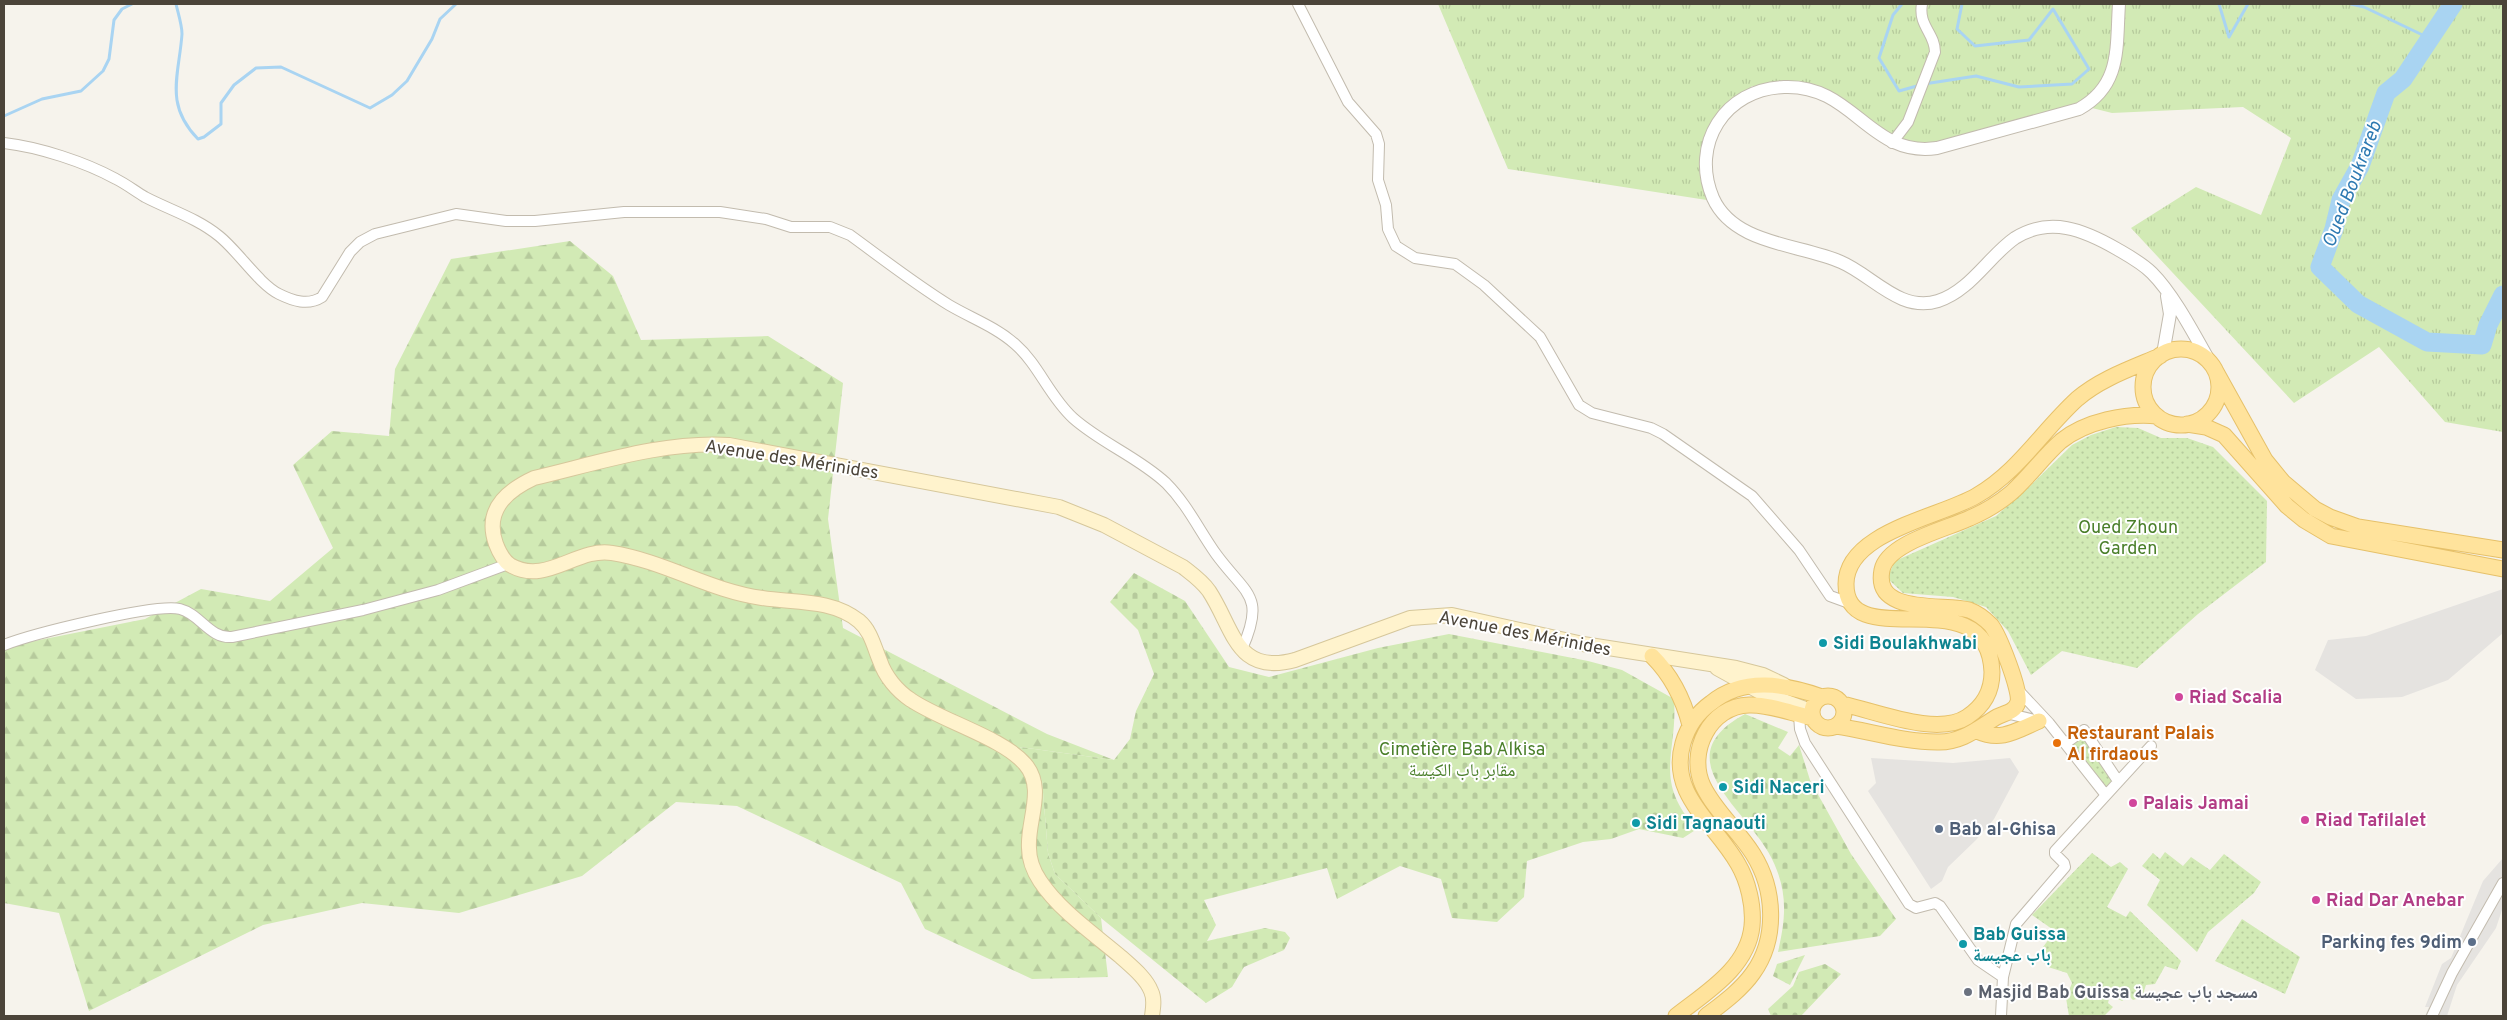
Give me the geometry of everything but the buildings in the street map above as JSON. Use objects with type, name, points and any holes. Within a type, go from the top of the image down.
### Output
[{"type":"main road","points":[[1676,1016],[1721,981],[1734,967],[1744,948],[1752,923],[1747,886],[1738,864],[1684,790],[1680,758],[1690,725],[1713,701],[1733,691],[1749,686],[1785,685],[1822,697],[1832,696],[1842,704],[1922,723],[1944,726],[1967,718],[1989,693],[1991,665],[1985,647],[1977,633],[1967,626],[1952,621],[1875,617],[1862,612],[1852,604],[1847,591],[1848,571],[1864,548],[1891,532],[1953,507],[1982,492],[2015,467],[2063,414],[2086,393],[2119,374],[2176,350],[2190,351],[2200,355],[2213,367],[2265,460],[2283,482],[2315,509],[2358,527],[2503,550]]},
{"type":"main road","points":[[2161,355],[2148,370],[2143,388],[2148,406],[2157,416],[2171,424],[2206,427],[2224,435],[2287,506],[2304,520],[2331,536],[2503,568]]},
{"type":"main road","points":[[2187,424],[2203,417],[2214,404],[2219,387],[2213,367]]},
{"type":"main road","points":[[1714,666],[1749,686],[1808,715],[1816,724],[1824,728],[1836,726],[1894,738],[1936,742],[1956,740],[1976,731],[2013,710],[2018,703],[2016,688],[2003,648],[1987,621],[1970,610],[1911,605],[1895,599],[1886,590],[1881,578],[1885,561],[1902,547],[1970,518],[2003,499],[2053,449],[2073,433],[2089,426],[2119,418],[2141,415],[2157,416]]},
{"type":"main road","name":"Avenue des Mérinides","points":[[508,564],[499,553],[492,534],[494,514],[503,500],[516,487],[534,478],[671,446],[701,443],[729,445],[1023,500],[1084,516],[1183,567],[1197,578],[1208,589],[1242,649],[1264,663],[1277,665],[1410,618],[1452,615],[1582,644],[1751,671],[1785,685]]},
{"type":"main road","points":[[508,564],[522,569],[550,570],[585,556],[608,552],[638,558],[709,584],[752,596],[818,603],[848,612],[862,624],[874,641],[885,671],[894,686],[908,698],[928,710],[1007,748],[1026,765],[1032,779],[1035,797],[1028,847],[1032,865],[1040,880],[1055,899],[1132,966],[1145,981],[1153,998],[1152,1016]]},
{"type":"main road","points":[[1652,656],[1672,681],[1685,707],[1690,725]]},
{"type":"main road","points":[[1808,715],[1816,701],[1822,697]]},
{"type":"main road","points":[[1706,1016],[1733,995],[1757,966],[1769,938],[1771,910],[1764,878],[1754,855],[1704,788],[1698,762],[1700,745],[1714,720],[1735,707],[1752,704],[1808,715]]},
{"type":"main road","points":[[1836,726],[1844,716],[1842,704]]},
{"type":"main road","points":[[1976,731],[1990,737],[1998,737],[2044,722]]},
{"type":"street","points":[[1298,4],[1348,102],[1376,134],[1379,144],[1378,180],[1387,211],[1388,229],[1396,246],[1415,258],[1455,264],[1473,276],[1518,314],[1540,337],[1551,353],[1572,396],[1579,405],[1592,413],[1657,431],[1739,485],[1752,496],[1799,550],[1830,596],[1852,604]]},
{"type":"street","points":[[1892,143],[1908,122],[1929,70],[1935,45],[1921,19],[1922,4]]},
{"type":"street","points":[[2119,4],[2115,63],[2111,77],[2093,101],[2079,109],[1937,148],[1904,148],[1892,143],[1839,101],[1813,91],[1784,86],[1746,98],[1731,108],[1719,120],[1709,140],[1705,162],[1706,177],[1715,202],[1730,220],[1740,227],[1768,240],[1838,261],[1858,271],[1889,293],[1907,301],[1921,303],[1939,301],[1956,292],[2015,238],[2042,226],[2058,225],[2097,237],[2151,272],[2166,291],[2213,367]]},
{"type":"street","points":[[4,143],[90,166],[117,179],[145,197],[194,219],[218,235],[271,290],[294,301],[315,301],[322,297],[350,252],[360,242],[375,234],[395,231],[446,215],[456,214],[506,221],[535,221],[624,212],[720,212],[766,219],[791,227],[819,226],[838,229],[850,235],[949,305],[1013,342],[1034,364],[1056,399],[1072,417],[1165,482],[1181,500],[1225,566],[1248,592],[1254,606],[1253,619],[1242,649]]},
{"type":"street","points":[[2161,355],[2170,314],[2166,291]]},
{"type":"street","points":[[4,645],[134,613],[170,608],[188,613],[217,635],[232,636],[363,610],[438,590],[508,564]]},
{"type":"street","points":[[2016,688],[2044,722],[2066,744],[2105,794]]},
{"type":"street","points":[[2004,714],[2044,722]]},
{"type":"street","points":[[1808,715],[1800,729],[1806,743],[1909,904],[1916,908],[1935,903],[1940,906],[1978,960],[2003,977]]},
{"type":"street","points":[[2066,744],[2084,730],[2118,781]]},
{"type":"street","points":[[2002,1016],[2003,977],[2016,924],[2064,867],[2064,863],[2055,854],[2055,850],[2151,746]]},
{"type":"street","points":[[2432,1016],[2459,960],[2503,883]]},
{"type":"green space","points":[[1438,4],[2503,4],[2503,432],[2445,422],[2379,347],[2294,403],[2131,228],[2196,187],[2261,215],[2291,138],[2243,107],[2112,113],[2080,105],[1938,147],[1877,133],[1820,92],[1752,86],[1709,130],[1713,201],[1508,169]]},
{"type":"green space","points":[[570,241],[613,276],[641,340],[768,336],[843,383],[828,519],[843,628],[1047,734],[1114,760],[1020,747],[1042,780],[1048,853],[1055,874],[1101,918],[1108,977],[1032,979],[925,929],[901,883],[737,806],[676,802],[582,876],[459,913],[362,903],[263,925],[89,1011],[59,913],[4,903],[4,647],[145,619],[201,589],[270,601],[333,548],[293,465],[332,431],[389,436],[395,369],[451,259]]},
{"type":"green space","name":"Oued Zhoun Garden","points":[[2116,427],[2138,428],[2161,438],[2187,438],[2213,447],[2267,501],[2266,562],[2198,614],[2137,668],[2062,651],[2031,675],[2008,631],[1986,607],[1953,597],[1903,593],[1887,578],[1895,561],[1996,516],[2072,445],[2091,435]]},
{"type":"green space","name":"Cimetière Bab Alkisa مقابر باب الكيسة","points":[[1134,573],[1185,601],[1229,667],[1269,677],[1378,648],[1449,634],[1588,661],[1622,670],[1674,699],[1670,766],[1671,781],[1675,796],[1683,812],[1697,829],[1683,838],[1639,829],[1611,839],[1583,842],[1527,861],[1524,897],[1497,922],[1452,918],[1441,879],[1400,866],[1337,899],[1327,868],[1204,900],[1216,925],[1207,941],[1265,928],[1285,932],[1290,938],[1284,950],[1244,967],[1232,987],[1206,1003],[1101,918],[1055,874],[1048,853],[1042,780],[1020,747],[1114,760],[1130,739],[1136,711],[1154,674],[1138,630],[1110,602]]},
{"type":"green space","points":[[1745,714],[1788,732],[1778,748],[1790,756],[1799,745],[1810,780],[1851,854],[1896,919],[1880,936],[1778,952],[1783,927],[1784,905],[1777,871],[1761,840],[1718,785],[1711,766],[1711,749],[1721,731]]},
{"type":"green space","points":[[2085,731],[2121,784],[2108,797],[2067,743]]},
{"type":"green space","points":[[2165,852],[2183,866],[2191,857],[2210,870],[2224,854],[2261,882],[2254,893],[2208,932],[2197,952],[2147,905],[2160,880],[2142,866],[2153,853],[2160,859]]},
{"type":"green space","points":[[2092,853],[2111,867],[2120,862],[2128,869],[2107,907],[2126,917],[2130,911],[2181,961],[2177,970],[2165,966],[2155,984],[2146,985],[2142,997],[2133,1000],[2129,996],[2122,1001],[2110,995],[2108,1003],[2113,1007],[2104,1016],[2069,1016],[2066,998],[2072,983],[2067,973],[2048,967],[2037,955],[2055,931],[2032,915]]},
{"type":"green space","points":[[2242,919],[2300,957],[2285,994],[2215,961]]},
{"type":"green space","points":[[1805,955],[1790,985],[1773,976],[1777,964]]},
{"type":"green space","points":[[1825,964],[1841,974],[1801,1016],[1771,1016],[1768,1009],[1793,986],[1799,972]]},
{"type":"shaded area","points":[[2503,589],[2503,633],[2448,680],[2402,697],[2356,699],[2315,670],[2328,640],[2366,636]]},
{"type":"shaded area","name":"Bab al-Ghisa","points":[[1871,758],[1953,763],[2010,758],[2019,772],[1994,819],[1976,840],[1948,867],[1942,881],[1931,889],[1868,791],[1876,783]]},
{"type":"shaded area","name":"Parking fes 9dim","points":[[2503,858],[2503,907],[2496,928],[2457,985],[2447,1016],[2425,1016],[2429,1007],[2425,1007],[2442,964],[2451,958],[2483,881]]},
{"type":"waterway","points":[[4,116],[42,99],[81,91],[103,71],[109,59],[114,20],[122,9],[132,4]]},
{"type":"waterway","points":[[176,4],[182,34],[176,89],[177,101],[187,126],[198,139],[204,137],[221,124],[221,103],[234,85],[256,68],[281,67],[370,108],[392,95],[407,81],[432,39],[440,19],[456,4]]},
{"type":"waterway","points":[[1902,4],[1893,15],[1879,58],[1899,91],[1924,84],[1976,76],[2019,87],[2072,84],[2089,69],[2053,9],[2029,40],[1975,46],[1957,29],[1962,4]]},
{"type":"waterway","points":[[2219,4],[2229,37],[2248,4]]},
{"type":"waterway","points":[[2351,4],[2364,7],[2431,39]]},
{"type":"waterway","name":"Oued Boukrareb","points":[[2453,4],[2403,79],[2386,93],[2360,166],[2341,200],[2334,229],[2320,267],[2358,304],[2427,342],[2482,345],[2488,325],[2503,295]]},
{"type":"place","name":"Sidi Boulakhwabi","points":[[1823,643]]},
{"type":"place","name":"Riad Scalia","points":[[2179,697]]},
{"type":"place","name":"Restaurant Palais Al firdaous","points":[[2057,743]]},
{"type":"place","name":"Sidi Naceri","points":[[1723,787]]},
{"type":"place","name":"Palais Jamai","points":[[2133,803]]},
{"type":"place","name":"Riad Tafilalet","points":[[2305,820]]},
{"type":"place","name":"Sidi Tagnaouti","points":[[1636,823]]},
{"type":"place","name":"Bab al-Ghisa","points":[[1939,829]]},
{"type":"place","name":"Riad Dar Anebar","points":[[2316,900]]},
{"type":"place","name":"Parking fes 9dim","points":[[2472,942]]},
{"type":"place","name":"Bab Guissa باب عجيسة","points":[[1963,944]]},
{"type":"place","name":"Masjid Bab Guissa مسجد باب عجيسة","points":[[1968,992]]}]
